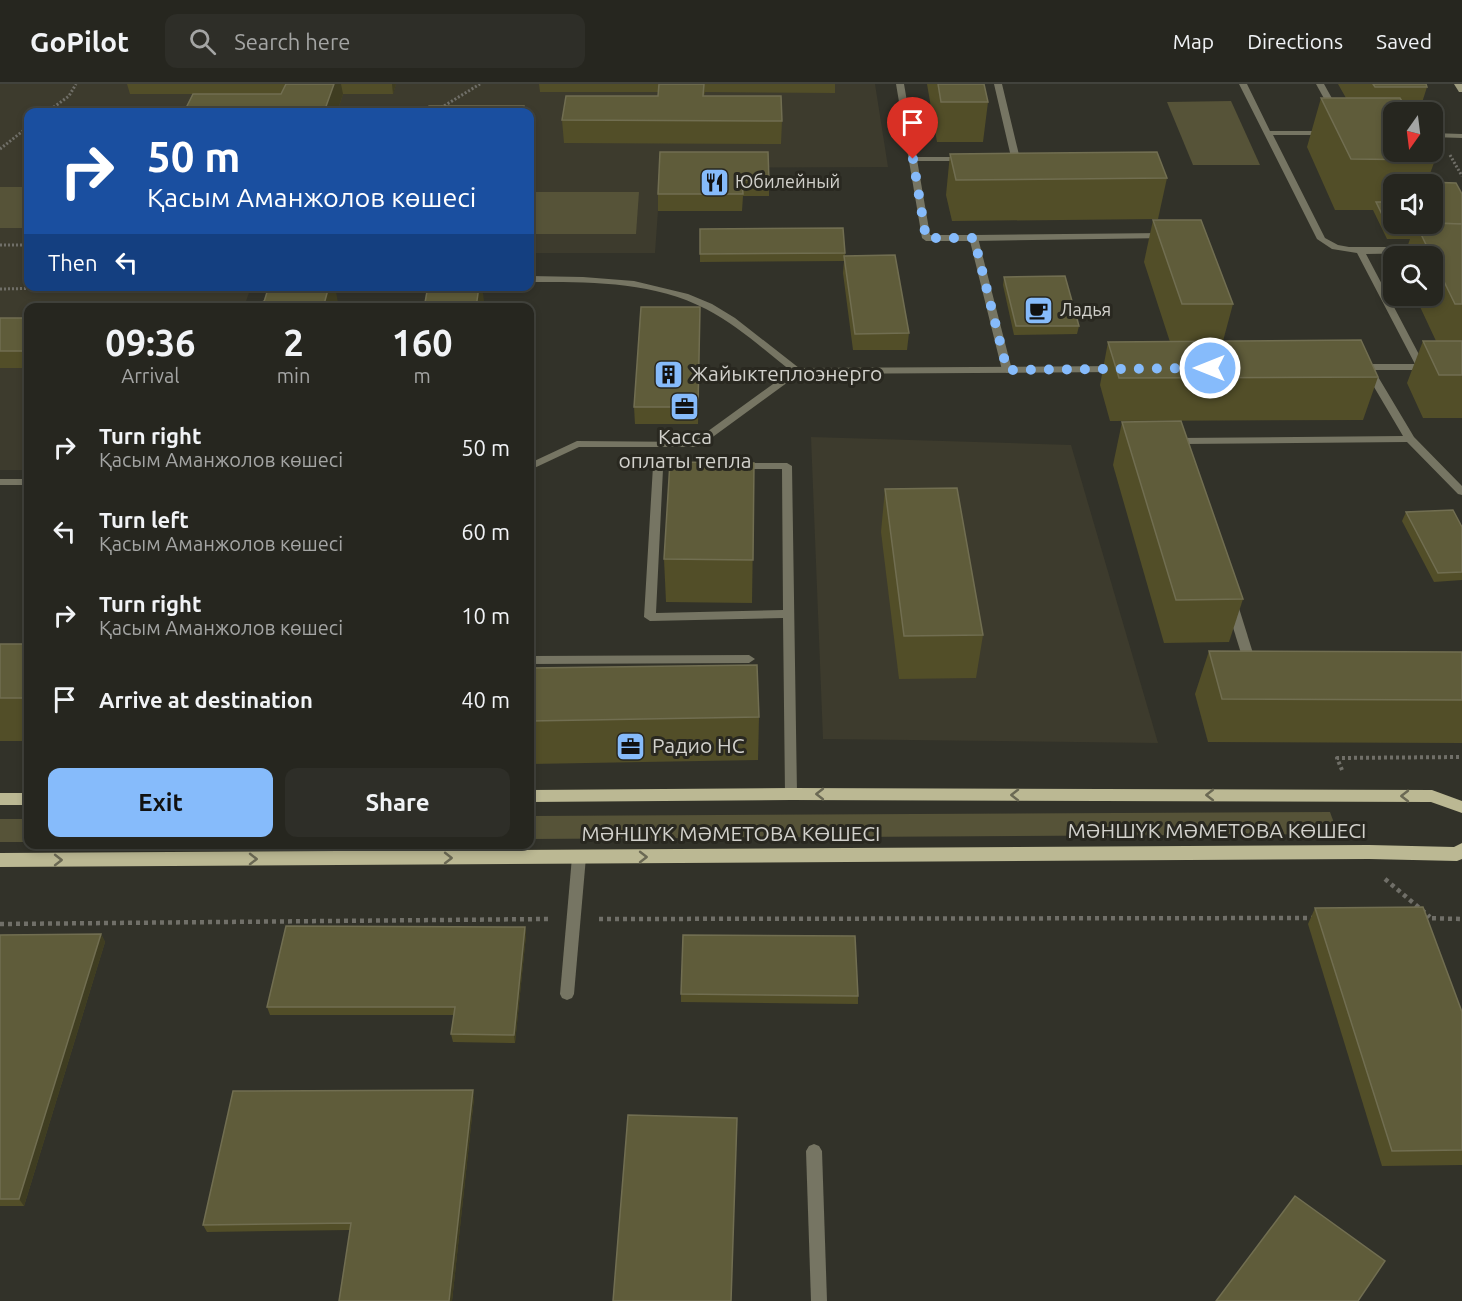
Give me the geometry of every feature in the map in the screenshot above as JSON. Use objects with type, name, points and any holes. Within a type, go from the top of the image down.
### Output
[{"type":"main road","points":[[1458,84],[1462,90]]},
{"type":"main road","name":"МӘНШҮК МӘМЕТОВА КӨШЕСІ","points":[[534,795],[1432,796],[1462,807]]},
{"type":"main road","points":[[0,799],[24,799]]},
{"type":"main road","name":"МӘНШҮК МӘМЕТОВА КӨШЕСІ","points":[[0,860],[1358,852],[1457,854],[1462,850]]},
{"type":"street","points":[[900,84],[926,238],[1165,236]]},
{"type":"street","points":[[993,159],[1016,159],[998,84]]},
{"type":"street","points":[[1243,84],[1321,239],[1328,245],[1339,249],[1383,250]]},
{"type":"street","points":[[1320,84],[1342,123]]},
{"type":"street","points":[[1268,133],[1336,133]]},
{"type":"street","points":[[1443,135],[1462,136]]},
{"type":"street","points":[[913,159],[970,159]]},
{"type":"street","points":[[974,238],[1007,370]]},
{"type":"street","points":[[1360,250],[1421,367]]},
{"type":"street","points":[[534,279],[617,280],[654,286],[692,299],[731,319],[796,371]]},
{"type":"street","points":[[263,303],[291,297]]},
{"type":"street","points":[[1367,367],[1410,439],[1462,492]]},
{"type":"street","points":[[1344,368],[1442,367]]},
{"type":"street","points":[[534,465],[577,444],[695,445],[796,371],[1135,369]]},
{"type":"street","points":[[1185,462],[1177,441],[1410,439]]},
{"type":"street","points":[[693,466],[658,466],[650,617],[790,614]]},
{"type":"street","points":[[728,466],[786,466],[791,794]]},
{"type":"street","points":[[0,482],[24,482]]},
{"type":"street","points":[[1227,593],[1252,669],[1264,669]]},
{"type":"street","points":[[534,660],[749,659]]},
{"type":"street","points":[[567,994],[579,857]]},
{"type":"street","points":[[814,1151],[819,1301]]},
{"type":"path","points":[[52,108],[69,96],[76,84]]},
{"type":"path","points":[[441,108],[480,84]]},
{"type":"path","points":[[0,149],[24,130]]},
{"type":"path","points":[[0,245],[24,245]]},
{"type":"path","points":[[0,289],[24,289]]},
{"type":"path","points":[[1337,759],[1462,757]]},
{"type":"path","points":[[0,924],[574,919],[1323,918]]},
{"type":"path","points":[[1418,918],[1462,919]]},
{"type":"shaded area","points":[[0,84],[875,84],[888,167],[661,168],[655,253],[534,253],[534,108],[24,108],[24,291],[250,291],[245,303],[24,303],[24,470],[0,470]]},
{"type":"shaded area","points":[[1231,101],[1260,165],[1193,165],[1167,102]]},
{"type":"shaded area","points":[[0,187],[24,187],[24,228],[0,228]]},
{"type":"shaded area","points":[[534,192],[639,192],[636,234],[534,234]]},
{"type":"shaded area","points":[[811,437],[1071,445],[1158,743],[823,739]]},
{"type":"shaded area","points":[[1330,812],[1338,834],[534,839],[534,816]]},
{"type":"shaded area","points":[[0,819],[24,819],[24,842],[0,842]]},
{"type":"building","points":[[286,84],[334,84],[325,108],[186,108],[193,94],[281,94]]},
{"type":"building","points":[[659,84],[704,84],[703,96],[781,96],[782,121],[562,120],[566,96],[658,96]]},
{"type":"building","points":[[938,84],[984,84],[988,102],[941,102]]},
{"type":"building","points":[[1373,84],[1426,84],[1427,87],[1375,87]]},
{"type":"building","points":[[1321,98],[1400,98],[1403,102],[1383,102],[1383,159],[1351,159]]},
{"type":"building","points":[[429,106],[524,106],[524,108],[428,108]]},
{"type":"building","points":[[660,152],[768,152],[769,180],[742,180],[743,194],[658,194]]},
{"type":"building","points":[[1157,152],[1167,178],[956,180],[950,154]]},
{"type":"building","points":[[1443,183],[1456,183],[1462,194],[1462,224],[1443,223]]},
{"type":"building","points":[[1376,202],[1383,202],[1383,216]]},
{"type":"building","points":[[1153,220],[1201,220],[1233,304],[1182,304]]},
{"type":"building","points":[[1443,223],[1462,224],[1462,304],[1455,304],[1443,279],[1443,246],[1427,246],[1421,234],[1443,234]]},
{"type":"building","points":[[843,228],[845,253],[700,254],[700,229]]},
{"type":"building","points":[[895,255],[909,333],[855,334],[844,256]]},
{"type":"building","name":"Ладья","points":[[1065,276],[1079,326],[1016,326],[1004,277]]},
{"type":"building","points":[[267,291],[328,291],[324,303],[264,303]]},
{"type":"building","points":[[427,291],[478,291],[477,303],[425,303]]},
{"type":"building","name":"Жайыктеплоэнерго","points":[[641,307],[700,307],[698,407],[634,407]]},
{"type":"building","points":[[0,318],[24,318],[24,351],[0,351]]},
{"type":"building","points":[[1361,340],[1378,377],[1119,378],[1108,342]]},
{"type":"building","points":[[1423,341],[1462,341],[1462,375],[1439,375]]},
{"type":"building","points":[[1181,421],[1243,599],[1176,600],[1122,422]]},
{"type":"building","points":[[670,462],[754,463],[753,560],[664,559]]},
{"type":"building","points":[[957,488],[983,635],[904,636],[885,489]]},
{"type":"building","points":[[1453,510],[1462,527],[1462,572],[1438,573],[1406,512]]},
{"type":"building","points":[[0,644],[24,644],[24,698],[0,698]]},
{"type":"building","points":[[1209,651],[1462,652],[1462,700],[1222,699]]},
{"type":"building","points":[[757,665],[759,717],[534,721],[534,668]]},
{"type":"building","points":[[1423,907],[1462,1012],[1462,1150],[1392,1151],[1315,908]]},
{"type":"building","points":[[286,926],[525,927],[514,1035],[451,1034],[455,1007],[267,1007]]},
{"type":"building","points":[[101,934],[19,1199],[0,1199],[0,935]]},
{"type":"building","points":[[683,935],[855,936],[858,996],[681,994]]},
{"type":"building","points":[[473,1090],[449,1301],[339,1301],[351,1223],[203,1225],[233,1091]]},
{"type":"building","points":[[628,1115],[737,1118],[731,1301],[613,1301]]},
{"type":"building","points":[[1295,1196],[1385,1261],[1358,1301],[1216,1301]]},
{"type":"place","name":"Юбилейный","points":[[714,182]]},
{"type":"place","name":"Ладья","points":[[1039,310]]},
{"type":"place","name":"Жайыктеплоэнерго","points":[[669,374]]},
{"type":"place","name":"Касса оплаты тепла","points":[[685,406]]},
{"type":"place","name":"Радио НС","points":[[631,746]]},
{"type":"route","points":[[913,159],[926,238],[974,238],[1007,370],[1210,368]]}]
